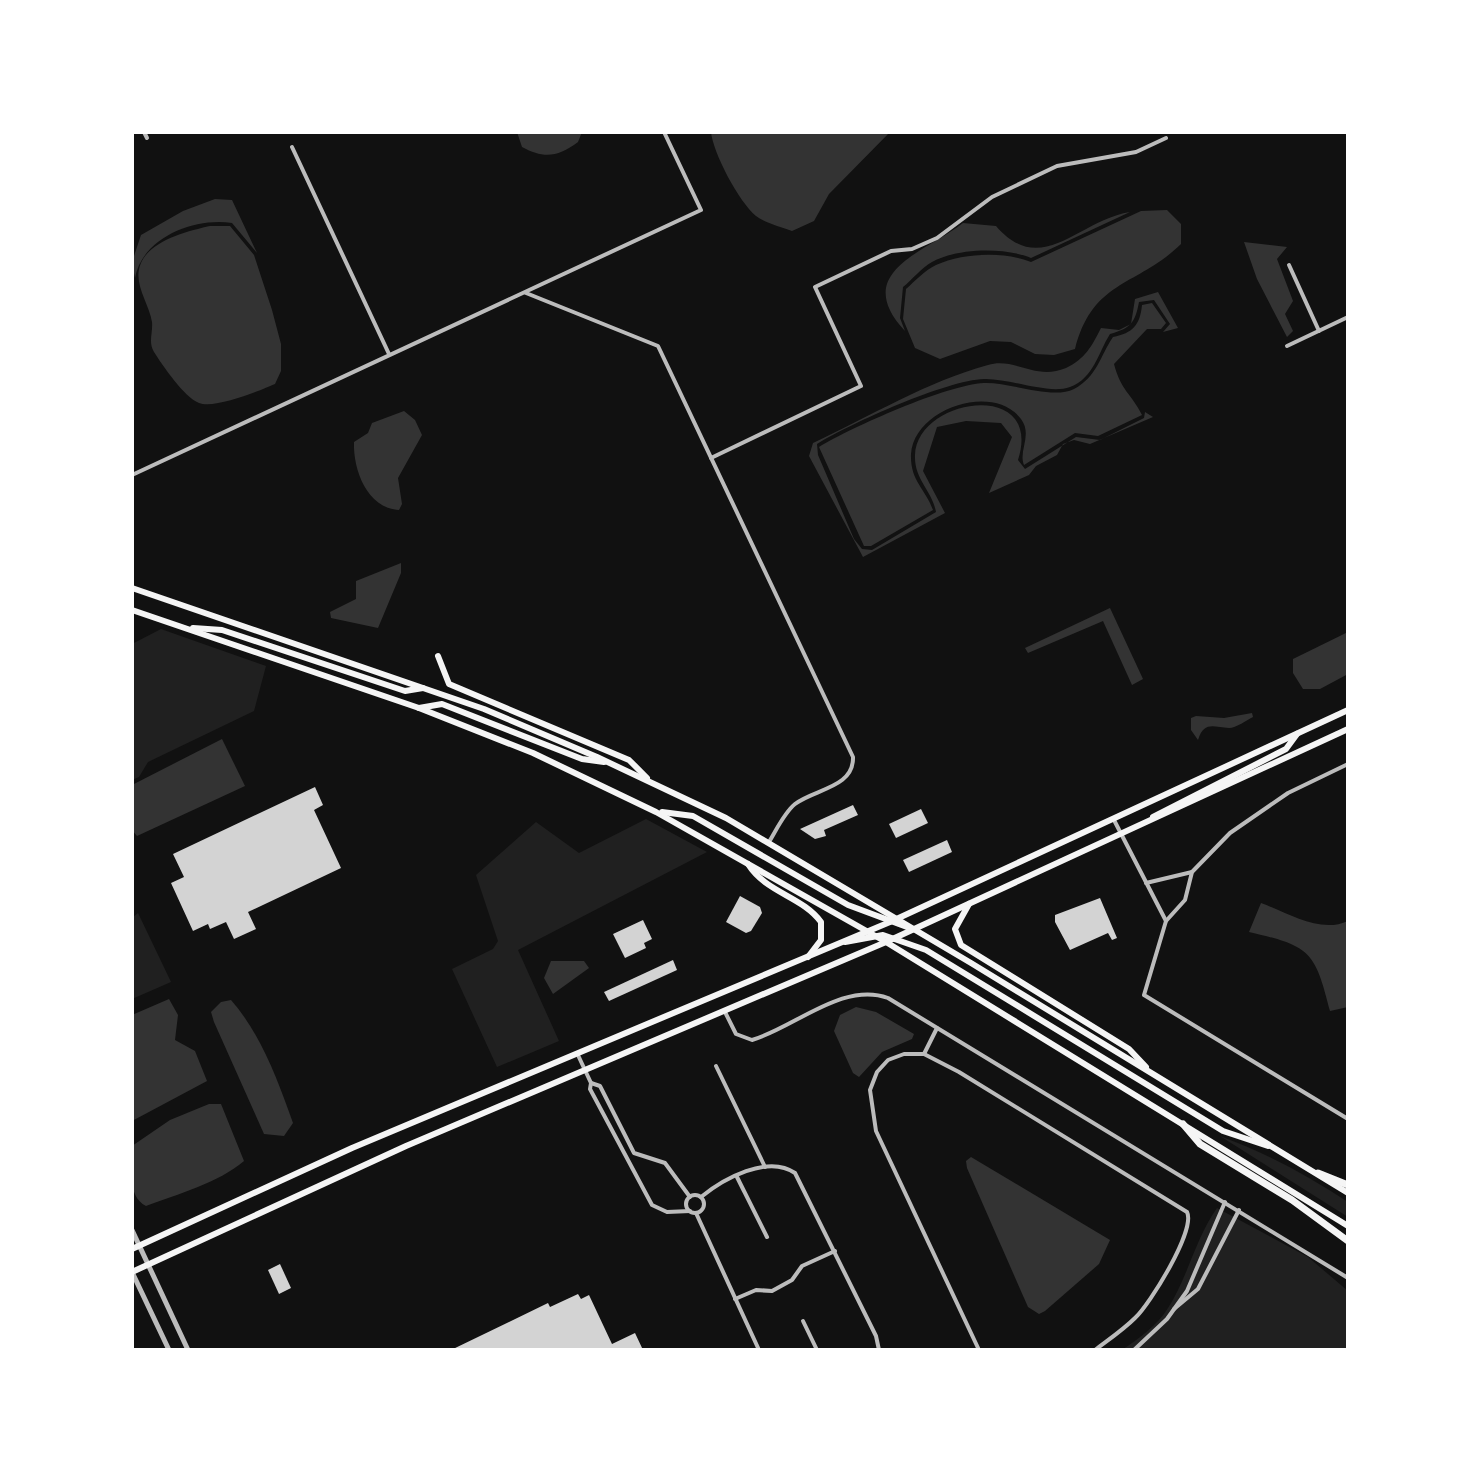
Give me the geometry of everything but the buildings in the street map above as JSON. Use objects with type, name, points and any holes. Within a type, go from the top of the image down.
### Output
[{"type":"highway","points":[[1183,1124],[1200,1144],[1292,1200],[1348,1241]]},
{"type":"highway","points":[[1318,1173],[1348,1185]]},
{"type":"main road","points":[[132,588],[427,687],[649,781],[769,842],[1348,1193]]},
{"type":"main road","points":[[132,610],[419,708],[542,757],[656,812],[886,942],[1348,1226]]},
{"type":"main road","points":[[186,628],[222,630],[405,691],[427,687]]},
{"type":"main road","points":[[438,656],[449,684],[629,760],[649,781]]},
{"type":"main road","points":[[419,708],[442,704],[582,759],[610,763]]},
{"type":"main road","points":[[132,1249],[352,1148],[808,957],[871,934],[890,922],[1348,710]]},
{"type":"main road","points":[[132,1272],[358,1167],[886,942],[1348,729]]},
{"type":"main road","points":[[1150,821],[1158,813],[1286,749],[1297,734]]},
{"type":"main road","points":[[656,812],[693,816],[848,905],[914,929]]},
{"type":"main road","points":[[746,861],[758,880],[812,912],[821,922],[821,940],[808,957]]},
{"type":"main road","points":[[969,904],[955,929],[961,945],[1129,1049],[1151,1072]]},
{"type":"main road","points":[[871,934],[894,938],[938,957],[1223,1131],[1279,1150]]},
{"type":"main road","points":[[352,1148],[358,1167]]},
{"type":"street","points":[[144,132],[147,138]]},
{"type":"street","points":[[132,475],[701,210],[664,132]]},
{"type":"street","points":[[711,458],[861,386],[815,287],[891,251],[912,249],[937,238],[992,197],[1057,166],[1136,152],[1166,138]]},
{"type":"street","points":[[292,147],[389,354]]},
{"type":"street","points":[[1289,265],[1319,331]]},
{"type":"street","points":[[526,293],[658,346],[853,762],[845,778],[793,806],[769,842]]},
{"type":"street","points":[[1287,346],[1348,317]]},
{"type":"street","points":[[1348,764],[1276,801],[1230,833],[1192,872],[1185,900],[1166,921],[1144,995],[1348,1119]]},
{"type":"street","points":[[1113,818],[1166,921]]},
{"type":"street","points":[[1146,883],[1192,872]]},
{"type":"street","points":[[725,1012],[736,1034],[752,1040],[847,997],[875,994],[937,1028],[1348,1278]]},
{"type":"street","points":[[924,1054],[937,1028]]},
{"type":"street","points":[[577,1053],[591,1083],[590,1089],[652,1205],[667,1212],[693,1212],[703,1208],[701,1197]]},
{"type":"street","points":[[979,1350],[876,1131],[870,1090],[877,1072],[888,1060],[904,1054],[924,1054],[959,1072],[1187,1212],[1190,1224],[1159,1286],[1137,1317],[1095,1350]]},
{"type":"street","points":[[716,1066],[765,1167]]},
{"type":"street","points":[[591,1083],[600,1086],[630,1148],[665,1163],[690,1197]]},
{"type":"street","points":[[690,1197],[701,1197],[737,1177],[765,1167],[795,1173],[876,1336],[879,1350]]},
{"type":"street","points":[[737,1177],[767,1237]]},
{"type":"street","points":[[690,1197],[687,1204],[759,1350]]},
{"type":"street","points":[[1174,1309],[1187,1291],[1225,1202]]},
{"type":"street","points":[[1134,1350],[1198,1289],[1239,1210]]},
{"type":"street","points":[[132,1230],[188,1350]]},
{"type":"street","points":[[735,1299],[756,1290],[772,1291],[792,1280],[802,1266],[835,1251]]},
{"type":"street","points":[[132,1272],[169,1350]]},
{"type":"street","points":[[803,1321],[817,1350]]},
{"type":"shaded area","points":[[517,132],[582,132],[578,142],[571,147],[544,155],[522,147]]},
{"type":"shaded area","points":[[711,132],[890,132],[829,194],[814,221],[792,231],[764,221],[749,209],[722,164]]},
{"type":"shaded area","points":[[215,199],[232,200],[257,253],[232,223],[202,223],[186,227],[159,241],[140,264],[135,278],[132,262],[141,235],[183,211]]},
{"type":"shaded area","points":[[1167,210],[1181,224],[1181,244],[1165,258],[1105,296],[1083,326],[1075,349],[1054,355],[1035,354],[1011,342],[990,341],[940,359],[915,348],[903,319],[906,289],[932,267],[958,258],[984,255],[1009,256],[1031,262],[1141,211]]},
{"type":"shaded area","points":[[1130,212],[1031,258],[1008,252],[981,251],[942,257],[903,287],[900,318],[905,331],[890,311],[886,293],[889,279],[914,254],[963,223],[996,226],[1013,241],[1029,247],[1045,247],[1111,217]]},
{"type":"shaded area","points":[[210,226],[230,226],[254,255],[281,344],[281,371],[275,384],[215,404],[193,400],[154,352],[152,322],[138,278],[141,263],[153,248],[171,238]]},
{"type":"shaded area","points":[[1244,242],[1287,247],[1277,259],[1293,301],[1285,314],[1293,331],[1287,337],[1257,279]]},
{"type":"shaded area","points":[[1158,292],[1178,328],[1163,332],[1170,324],[1154,300],[1139,302],[1131,323],[1135,299]]},
{"type":"shaded area","points":[[1152,303],[1166,323],[1161,329],[1147,329],[1114,364],[1123,386],[1142,415],[1098,436],[1075,433],[1024,465],[1026,431],[1021,419],[1009,408],[993,402],[975,402],[957,405],[940,413],[915,438],[911,454],[915,478],[933,510],[871,546],[864,546],[819,447],[900,408],[967,386],[994,383],[1054,393],[1074,389],[1093,372],[1113,337],[1134,327],[1142,305]]},
{"type":"shaded area","points":[[1130,325],[1123,329],[1110,334],[1085,378],[1070,387],[1040,388],[994,379],[968,381],[899,404],[817,444],[818,455],[854,539],[862,549],[872,550],[936,512],[917,471],[915,455],[921,435],[936,420],[955,410],[977,405],[997,408],[1013,417],[1021,434],[1018,460],[1025,469],[1062,446],[1057,455],[1036,466],[1029,475],[989,493],[1012,437],[1001,423],[966,421],[937,427],[923,471],[945,513],[863,557],[809,456],[813,443],[943,380],[998,363],[1045,372],[1066,368],[1087,351],[1101,328],[1119,330]]},
{"type":"shaded area","points":[[404,411],[415,420],[422,435],[398,478],[402,504],[399,510],[378,502],[364,486],[356,464],[354,442],[368,433],[372,423]]},
{"type":"shaded area","points":[[1145,412],[1153,417],[1104,438],[1144,418]]},
{"type":"shaded area","points":[[1076,437],[1099,440],[1090,444],[1074,440],[1067,442]]},
{"type":"shaded area","points":[[401,563],[401,573],[378,628],[331,618],[330,612],[356,599],[356,581]]},
{"type":"shaded area","points":[[1110,608],[1143,679],[1132,685],[1103,621],[1028,653],[1025,648]]},
{"type":"shaded area","points":[[161,629],[266,666],[254,711],[148,762],[139,777],[132,780],[132,644]]},
{"type":"shaded area","points":[[1348,632],[1348,674],[1320,689],[1303,689],[1293,673],[1293,659]]},
{"type":"shaded area","points":[[1252,713],[1253,717],[1235,727],[1206,728],[1198,740],[1191,730],[1191,718],[1196,716],[1224,718]]},
{"type":"shaded area","points":[[222,739],[245,786],[137,836],[132,830],[132,785]]},
{"type":"shaded area","points":[[646,819],[707,852],[518,950],[559,1041],[497,1067],[452,969],[493,949],[498,941],[476,875],[536,822],[579,853]]},
{"type":"shaded area","points":[[1261,903],[1315,924],[1348,921],[1348,1007],[1330,1011],[1320,975],[1307,954],[1285,942],[1249,932]]},
{"type":"shaded area","points":[[138,913],[171,982],[132,999],[132,918]]},
{"type":"shaded area","points":[[551,961],[584,961],[589,968],[553,994],[544,978]]},
{"type":"shaded area","points":[[169,999],[178,1015],[175,1040],[195,1051],[207,1081],[132,1121],[132,1015]]},
{"type":"shaded area","points":[[231,1000],[260,1043],[281,1091],[293,1123],[284,1136],[264,1134],[214,1022],[211,1012],[221,1002]]},
{"type":"shaded area","points":[[856,1007],[876,1012],[914,1034],[912,1039],[882,1052],[859,1077],[853,1073],[834,1031],[840,1015]]},
{"type":"shaded area","points":[[209,1104],[221,1104],[244,1161],[210,1182],[146,1206],[135,1195],[133,1188],[132,1146],[170,1120]]},
{"type":"shaded area","points":[[1220,1136],[1270,1157],[1333,1192],[1348,1202],[1348,1217]]},
{"type":"shaded area","points":[[971,1157],[1110,1240],[1099,1264],[1039,1314],[1028,1307],[967,1168],[966,1161]]},
{"type":"shaded area","points":[[1217,1208],[1308,1257],[1348,1291],[1348,1350],[1122,1350],[1164,1314]]}]
